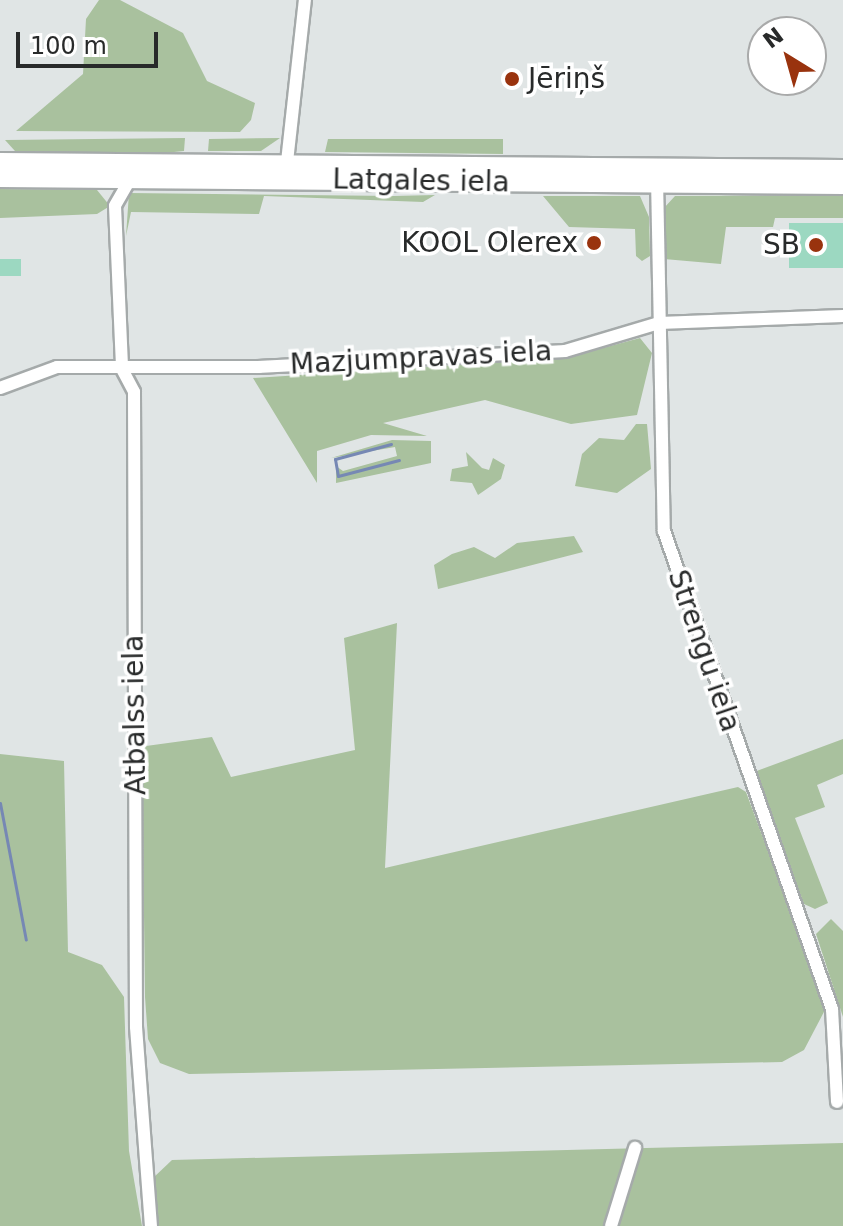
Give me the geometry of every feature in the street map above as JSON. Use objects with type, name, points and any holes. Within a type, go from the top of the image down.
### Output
[{"type":"highway","name":"Latgales iela","points":[[0,162],[656,175],[843,185]]},
{"type":"highway","name":"Latgales iela","points":[[0,178],[88,180],[286,169]]},
{"type":"highway","name":"Latgales iela","points":[[656,175],[843,169]]},
{"type":"street","points":[[286,169],[305,0]]},
{"type":"street","name":"Strengu iela","points":[[656,175],[664,531],[832,1009],[837,1102]]},
{"type":"street","points":[[88,180],[115,206],[132,176]]},
{"type":"street","name":"Atbalss iela","points":[[115,206],[122,369],[134,392],[136,1027],[151,1226]]},
{"type":"street","name":"Mazjumpravas iela","points":[[0,388],[57,367],[122,369],[565,351],[659,323],[843,316]]},
{"type":"street","points":[[611,1226],[635,1148]]},
{"type":"green space","points":[[99,0],[120,0],[183,33],[207,81],[255,103],[251,120],[240,132],[16,131],[83,74],[86,19]]},
{"type":"green space","points":[[185,138],[184,151],[144,155],[15,151],[5,140]]},
{"type":"green space","points":[[280,138],[261,151],[208,151],[209,139]]},
{"type":"green space","points":[[328,139],[503,139],[503,154],[325,152]]},
{"type":"green space","points":[[0,189],[97,190],[110,206],[97,214],[0,218]]},
{"type":"green space","points":[[129,193],[435,195],[423,202],[264,196],[259,214],[131,212],[126,236]]},
{"type":"green space","points":[[843,195],[843,218],[775,218],[773,227],[726,227],[721,264],[664,259],[664,208],[675,196]]},
{"type":"green space","points":[[543,196],[640,196],[649,217],[650,256],[642,261],[636,256],[635,229],[569,227]]},
{"type":"green space","points":[[640,338],[652,353],[637,415],[571,424],[485,400],[383,423],[427,436],[371,435],[317,451],[317,483],[253,378],[566,358]]},
{"type":"green space","points":[[636,424],[647,424],[651,469],[617,493],[575,486],[582,454],[599,438],[624,440]]},
{"type":"green space","points":[[392,440],[431,441],[431,463],[336,483],[336,466],[343,471],[397,456],[395,447],[331,458]]},
{"type":"green space","points":[[466,452],[482,468],[489,470],[493,458],[505,465],[501,479],[478,495],[472,483],[450,481],[452,469],[468,466]]},
{"type":"green space","points":[[574,536],[583,552],[438,589],[434,565],[452,554],[474,547],[495,558],[517,543]]},
{"type":"green space","points":[[397,623],[385,868],[738,787],[746,792],[826,1008],[804,1050],[782,1062],[189,1074],[160,1063],[148,1039],[145,997],[142,753],[146,746],[212,737],[231,777],[355,750],[344,638]]},
{"type":"green space","points":[[843,739],[843,774],[817,785],[825,807],[795,818],[828,903],[815,909],[804,904],[754,772]]},
{"type":"green space","points":[[0,754],[64,761],[68,952],[102,965],[124,997],[129,1151],[142,1226],[0,1226]]},
{"type":"green space","points":[[831,919],[843,931],[843,1017],[816,934]]},
{"type":"green space","points":[[843,1143],[843,1226],[157,1226],[152,1179],[172,1160]]},
{"type":"building","name":"SB","points":[[789,223],[843,223],[843,268],[789,268]]},
{"type":"building","points":[[0,259],[21,259],[21,276],[0,276]]},
{"type":"waterway","points":[[391,444],[335,459],[338,476],[399,460]]},
{"type":"waterway","points":[[0,803],[26,940]]},
{"type":"place","name":"Jēriņš","points":[[512,79]]},
{"type":"place","name":"KOOL Olerex","points":[[594,243]]},
{"type":"place","name":"SB","points":[[816,245]]}]
